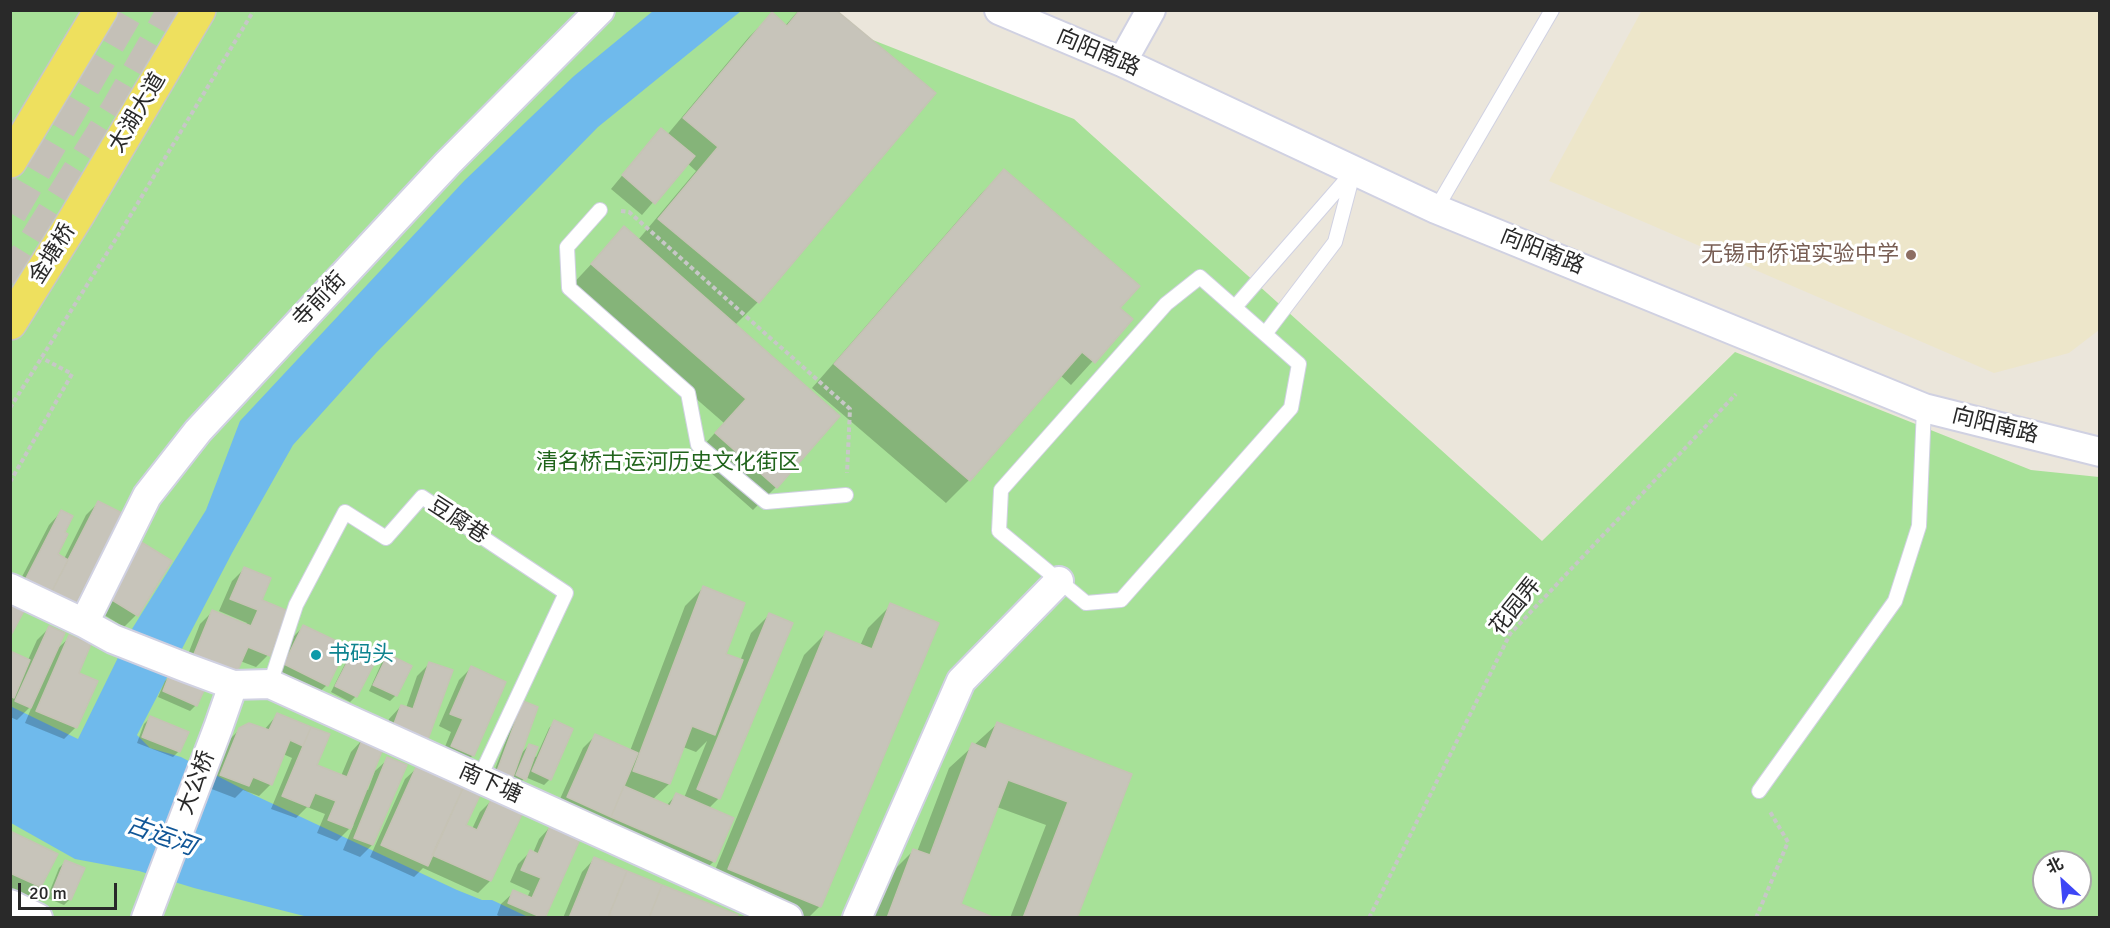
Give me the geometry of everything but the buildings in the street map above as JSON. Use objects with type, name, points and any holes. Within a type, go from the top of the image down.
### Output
[{"type":"main road","points":[[10,161],[101,10]]},
{"type":"main road","name":"太湖大道","points":[[77,216],[199,10]]},
{"type":"main road","name":"金塘桥","points":[[10,323],[77,216]]},
{"type":"street","name":"寺前街","points":[[84,623],[147,496],[198,431],[448,164],[600,10]]},
{"type":"street","name":"向阳南路","points":[[999,10],[1122,62],[1436,209],[1924,408],[2100,453]]},
{"type":"street","points":[[1122,62],[1151,10]]},
{"type":"street","points":[[857,918],[962,681],[1059,581]]},
{"type":"street","points":[[10,588],[84,623]]},
{"type":"street","name":"南下塘","points":[[84,623],[113,639],[233,685],[270,684],[788,918]]},
{"type":"street","name":"大公桥","points":[[148,911],[233,685]]},
{"type":"street","points":[[10,904],[38,918]]},
{"type":"lane","points":[[1436,209],[1552,10]]},
{"type":"lane","points":[[1235,307],[1354,170]]},
{"type":"lane","points":[[1265,333],[1335,242],[1354,170]]},
{"type":"lane","points":[[600,210],[567,247],[569,288],[688,393],[698,445],[766,502],[846,495]]},
{"type":"lane","points":[[1200,277],[1235,307],[1299,364],[1291,408],[1121,600],[1086,603],[999,531],[1001,490],[1167,304],[1200,277]]},
{"type":"lane","points":[[1759,791],[1895,601],[1919,526],[1924,408]]},
{"type":"lane","name":"豆腐巷","points":[[270,684],[296,605],[345,512],[386,538],[422,497],[566,593],[479,779]]},
{"type":"path","points":[[10,408],[124,226],[254,10]]},
{"type":"path","points":[[600,210],[629,212],[850,410],[846,495]]},
{"type":"path","points":[[10,482],[72,374],[42,358]]},
{"type":"path","name":"花园弄","points":[[1369,918],[1510,634],[1736,394]]},
{"type":"path","points":[[1756,918],[1788,842],[1759,791]]},
{"type":"shaded area","name":"无锡市侨谊实验中学","points":[[1642,10],[2099,11],[2099,330],[2069,353],[1994,373],[1549,181]]},
{"type":"green space","name":"清名桥古运河历史文化街区","points":[[10,11],[799,11],[1074,119],[1542,541],[1735,352],[2031,470],[2099,477],[2099,917],[11,917]]},
{"type":"water","name":"古运河","points":[[653,11],[741,11],[598,127],[376,353],[293,445],[232,553],[137,735],[150,748],[181,757],[254,795],[457,890],[482,900],[492,900],[528,917],[308,917],[194,888],[139,871],[75,859],[11,823],[10,706],[78,739],[132,629],[206,510],[240,421],[465,180],[574,76]]},
{"type":"tunnel","points":[[10,213],[128,10]]},
{"type":"tunnel","points":[[10,282],[117,110],[174,10]]},
{"type":"place","name":"无锡市侨谊实验中学","points":[[1911,255]]},
{"type":"place","name":"书码头","points":[[316,655]]}]
